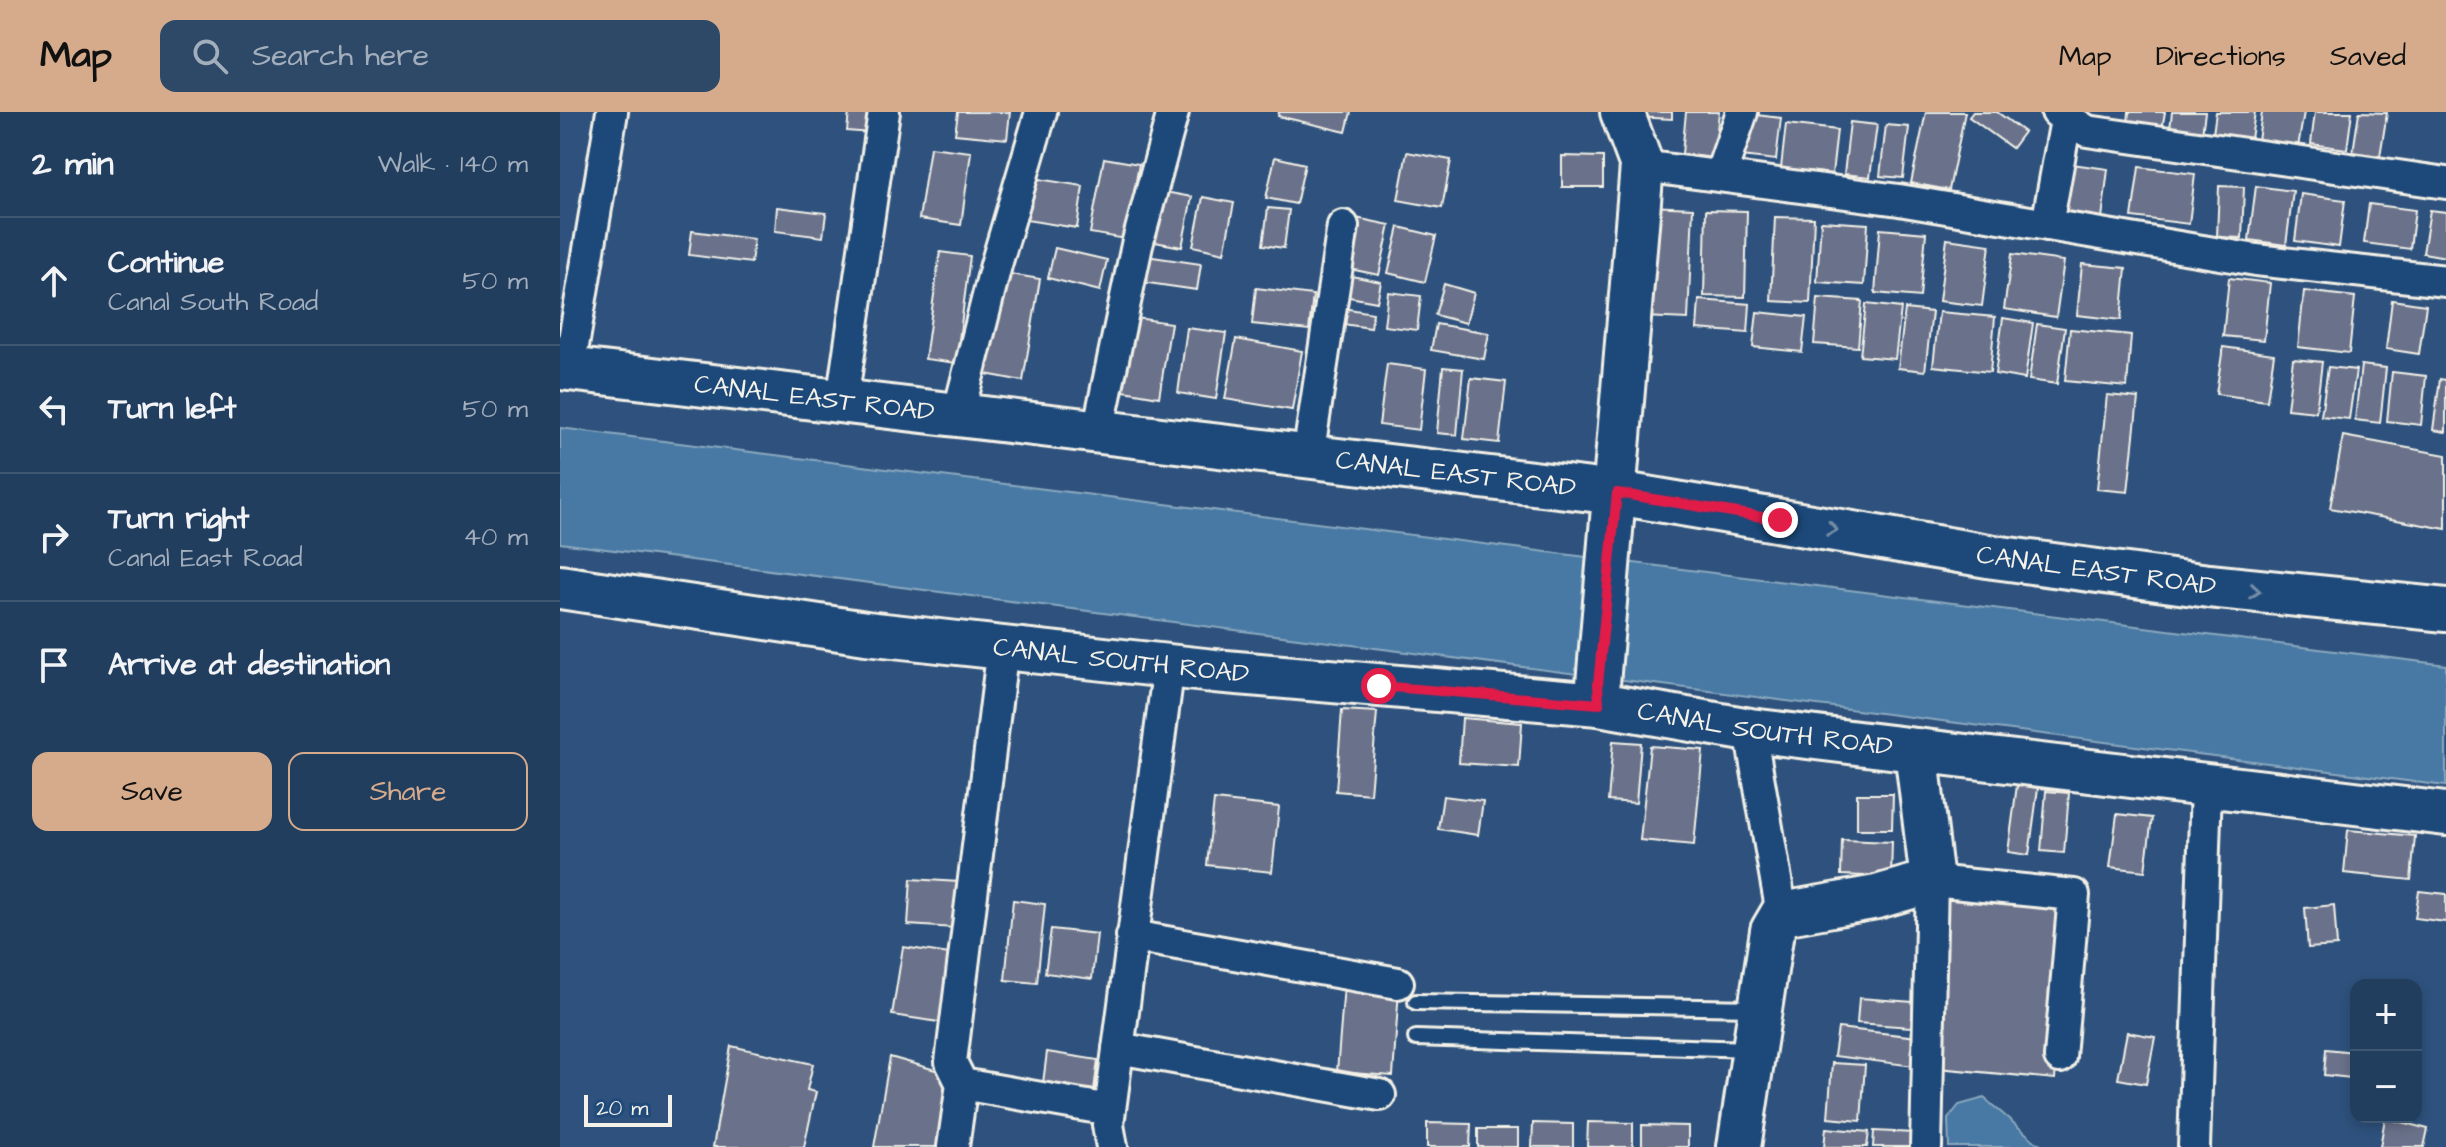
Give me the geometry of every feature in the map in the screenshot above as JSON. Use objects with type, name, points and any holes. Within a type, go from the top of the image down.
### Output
[{"type":"street","points":[[565,369],[612,112]]},
{"type":"street","points":[[842,401],[884,112]]},
{"type":"street","points":[[958,415],[996,265],[1041,112]]},
{"type":"street","points":[[1098,431],[1137,245],[1173,112]]},
{"type":"street","points":[[1599,694],[1642,166],[1622,112]]},
{"type":"street","points":[[1720,176],[1742,112]]},
{"type":"street","points":[[2047,225],[2062,116],[2087,131],[2446,183]]},
{"type":"street","points":[[1642,166],[2047,225],[2256,260],[2446,281]]},
{"type":"street","points":[[1308,457],[1343,226]]},
{"type":"street","name":"CANAL EAST ROAD","points":[[565,369],[1308,457],[1616,509],[2209,586],[2446,610]]},
{"type":"street","name":"CANAL SOUTH ROAD","points":[[560,587],[866,633],[1169,665],[1599,694],[1750,730],[2446,814]]},
{"type":"street","points":[[953,1147],[962,1084],[951,1062],[1003,647]]},
{"type":"street","points":[[1112,1147],[1110,1110],[1169,665]]},
{"type":"street","points":[[1739,1147],[1772,931],[1782,914],[1750,730]]},
{"type":"street","points":[[1916,750],[1932,881],[1926,1147]]},
{"type":"street","points":[[2194,1147],[2206,787]]},
{"type":"street","points":[[1782,914],[1877,897],[1932,881],[2074,895],[2060,1057]]},
{"type":"street","points":[[1132,936],[1407,992]]},
{"type":"street","points":[[1118,1048],[1380,1095]]},
{"type":"street","points":[[962,1084],[1110,1110]]},
{"type":"lane","points":[[1407,992],[1761,1008]]},
{"type":"lane","points":[[1416,1038],[1754,1049]]},
{"type":"water","points":[[560,428],[2446,665],[2446,786],[560,543]]},
{"type":"water","points":[[1984,1098],[2036,1142],[2048,1147],[1949,1147],[1948,1119],[1959,1105]]},
{"type":"building","points":[[849,112],[873,112],[871,133],[847,131]]},
{"type":"building","points":[[958,112],[1010,112],[1007,139],[955,134]]},
{"type":"building","points":[[1279,112],[1351,112],[1346,132],[1278,116]]},
{"type":"building","points":[[1635,112],[1672,112],[1672,119],[1635,117]]},
{"type":"building","points":[[1686,112],[1719,112],[1714,158],[1682,154]]},
{"type":"building","points":[[1926,112],[1965,112],[1949,190],[1911,183]]},
{"type":"building","points":[[1973,112],[1997,112],[2024,132],[2012,148],[1969,117]]},
{"type":"building","points":[[2129,112],[2165,112],[2162,129],[2128,124]]},
{"type":"building","points":[[2172,112],[2205,112],[2202,134],[2170,129]]},
{"type":"building","points":[[2216,112],[2255,112],[2251,139],[2213,134]]},
{"type":"building","points":[[2262,112],[2304,112],[2298,147],[2258,141]]},
{"type":"building","points":[[2315,112],[2352,112],[2347,149],[2311,144]]},
{"type":"building","points":[[2359,112],[2387,113],[2380,156],[2353,152]]},
{"type":"building","points":[[1747,114],[1781,118],[1776,160],[1742,156]]},
{"type":"building","points":[[1850,122],[1877,125],[1870,177],[1844,174]]},
{"type":"building","points":[[1786,124],[1837,130],[1832,174],[1781,168]]},
{"type":"building","points":[[1886,125],[1909,127],[1903,178],[1880,176]]},
{"type":"building","points":[[930,147],[971,152],[961,225],[919,219]]},
{"type":"building","points":[[1407,152],[1451,160],[1442,208],[1398,200]]},
{"type":"building","points":[[1562,156],[1603,157],[1603,187],[1562,187]]},
{"type":"building","points":[[1275,157],[1305,164],[1296,204],[1266,198]]},
{"type":"building","points":[[1104,158],[1139,164],[1126,239],[1090,233]]},
{"type":"building","points":[[2065,163],[2108,169],[2102,218],[2058,211]]},
{"type":"building","points":[[2139,167],[2195,174],[2189,224],[2132,217]]},
{"type":"building","points":[[1032,178],[1083,186],[1077,228],[1026,220]]},
{"type":"building","points":[[2219,186],[2244,187],[2242,238],[2217,237]]},
{"type":"building","points":[[2256,186],[2293,191],[2286,245],[2249,240]]},
{"type":"building","points":[[1154,190],[1192,197],[1182,247],[1144,240]]},
{"type":"building","points":[[2301,194],[2345,200],[2339,247],[2295,241]]},
{"type":"building","points":[[1203,197],[1234,203],[1224,253],[1193,246]]},
{"type":"building","points":[[2369,204],[2415,210],[2410,249],[2364,243]]},
{"type":"building","points":[[1648,206],[1693,208],[1688,319],[1643,317]]},
{"type":"building","points":[[777,207],[826,213],[823,237],[775,231]]},
{"type":"building","points":[[1268,208],[1289,210],[1284,248],[1263,245]]},
{"type":"building","points":[[1706,210],[1747,211],[1745,297],[1704,296]]},
{"type":"building","points":[[2430,210],[2446,212],[2446,257],[2423,253]]},
{"type":"building","points":[[1775,217],[1814,218],[1810,303],[1771,301]]},
{"type":"building","points":[[1356,218],[1390,225],[1379,275],[1345,268]]},
{"type":"building","points":[[1821,221],[1868,224],[1864,285],[1817,282]]},
{"type":"building","points":[[1399,227],[1436,236],[1425,282],[1388,273]]},
{"type":"building","points":[[1880,229],[1926,233],[1920,297],[1875,293]]},
{"type":"building","points":[[692,231],[754,239],[751,263],[689,255]]},
{"type":"building","points":[[1947,239],[1990,245],[1982,306],[1939,301]]},
{"type":"building","points":[[1055,248],[1107,260],[1100,291],[1048,278]]},
{"type":"building","points":[[940,252],[970,256],[956,363],[925,359]]},
{"type":"building","points":[[2012,254],[2064,261],[2056,317],[2004,309]]},
{"type":"building","points":[[1139,255],[1201,264],[1197,290],[1134,281]]},
{"type":"building","points":[[2082,264],[2126,268],[2121,320],[2077,315]]},
{"type":"building","points":[[998,272],[1040,279],[1023,381],[980,373]]},
{"type":"building","points":[[1342,274],[1381,282],[1377,302],[1338,295]]},
{"type":"building","points":[[2229,278],[2270,283],[2264,340],[2223,336]]},
{"type":"building","points":[[1444,284],[1474,293],[1466,323],[1435,315]]},
{"type":"building","points":[[1256,288],[1313,295],[1309,330],[1252,324]]},
{"type":"building","points":[[2304,291],[2355,297],[2349,353],[2298,347]]},
{"type":"building","points":[[1388,292],[1421,296],[1417,330],[1384,326]]},
{"type":"building","points":[[1818,298],[1862,301],[1858,347],[1814,344]]},
{"type":"building","points":[[1699,300],[1750,304],[1748,333],[1697,329]]},
{"type":"building","points":[[2392,300],[2426,305],[2419,354],[2386,349]]},
{"type":"building","points":[[1866,304],[1901,308],[1895,359],[1860,356]]},
{"type":"building","points":[[1337,307],[1373,313],[1371,328],[1335,323]]},
{"type":"building","points":[[1905,309],[1932,312],[1925,371],[1898,368]]},
{"type":"building","points":[[1757,312],[1806,317],[1802,352],[1753,347]]},
{"type":"building","points":[[1939,312],[1995,317],[1990,372],[1933,366]]},
{"type":"building","points":[[1129,317],[1171,323],[1159,397],[1118,390]]},
{"type":"building","points":[[2003,318],[2033,323],[2025,379],[1995,374]]},
{"type":"building","points":[[1436,324],[1489,333],[1484,359],[1431,350]]},
{"type":"building","points":[[2037,324],[2065,328],[2057,384],[2029,380]]},
{"type":"building","points":[[1187,328],[1226,333],[1216,399],[1178,393]]},
{"type":"building","points":[[2070,329],[2131,335],[2127,387],[2065,381]]},
{"type":"building","points":[[1236,339],[1302,351],[1292,410],[1225,399]]},
{"type":"building","points":[[2223,347],[2274,354],[2267,401],[2216,394]]},
{"type":"building","points":[[2293,359],[2322,362],[2316,412],[2287,409]]},
{"type":"building","points":[[1387,364],[1426,369],[1419,430],[1379,425]]},
{"type":"building","points":[[2361,365],[2386,368],[2380,423],[2355,420]]},
{"type":"building","points":[[1443,367],[1463,369],[1457,435],[1437,433]]},
{"type":"building","points":[[2328,367],[2356,370],[2349,419],[2321,416]]},
{"type":"building","points":[[2392,372],[2426,376],[2421,425],[2387,421]]},
{"type":"building","points":[[1471,378],[1506,382],[1499,443],[1464,439]]},
{"type":"building","points":[[2440,379],[2446,380],[2446,432],[2433,430]]},
{"type":"building","points":[[2107,395],[2138,398],[2128,492],[2097,489]]},
{"type":"building","points":[[2343,436],[2446,455],[2446,529],[2330,508]]},
{"type":"building","points":[[1342,710],[1377,712],[1370,794],[1336,791]]},
{"type":"building","points":[[1462,718],[1522,723],[1519,767],[1459,763]]},
{"type":"building","points":[[1613,741],[1641,743],[1636,803],[1608,801]]},
{"type":"building","points":[[1650,746],[1703,750],[1694,845],[1640,840]]},
{"type":"building","points":[[2017,785],[2038,788],[2029,855],[2008,852]]},
{"type":"building","points":[[2046,791],[2069,793],[2064,853],[2041,851]]},
{"type":"building","points":[[1857,794],[1893,794],[1892,829],[1857,829]]},
{"type":"building","points":[[1443,796],[1483,801],[1478,835],[1438,829]]},
{"type":"building","points":[[1214,800],[1279,807],[1272,872],[1207,865]]},
{"type":"building","points":[[2117,814],[2152,818],[2145,871],[2110,867]]},
{"type":"building","points":[[2348,830],[2415,836],[2411,880],[2344,873]]},
{"type":"building","points":[[1842,840],[1892,842],[1891,877],[1841,875]]},
{"type":"building","points":[[911,879],[959,882],[955,928],[908,925]]},
{"type":"building","points":[[1936,891],[2072,899],[2055,1079],[1927,1067]]},
{"type":"building","points":[[2419,891],[2446,894],[2446,922],[2415,918]]},
{"type":"building","points":[[1013,900],[1045,904],[1037,983],[1005,980]]},
{"type":"building","points":[[2334,905],[2337,946],[2308,948],[2305,908]]},
{"type":"building","points":[[1051,929],[1097,934],[1092,979],[1045,973]]},
{"type":"building","points":[[903,947],[950,954],[939,1022],[892,1015]]},
{"type":"building","points":[[1344,985],[1399,989],[1393,1076],[1337,1072]]},
{"type":"building","points":[[1859,998],[1913,1002],[1911,1027],[1857,1023]]},
{"type":"building","points":[[1838,1028],[1917,1037],[1914,1066],[1834,1056]]},
{"type":"building","points":[[2127,1032],[2155,1037],[2146,1084],[2118,1079]]},
{"type":"building","points":[[731,1046],[813,1064],[807,1090],[816,1092],[804,1147],[713,1147]]},
{"type":"building","points":[[2326,1049],[2350,1052],[2350,1078],[2324,1075]]},
{"type":"building","points":[[1047,1052],[1098,1060],[1094,1090],[1043,1083]]},
{"type":"building","points":[[890,1057],[946,1073],[938,1147],[874,1147]]},
{"type":"building","points":[[1832,1063],[1865,1065],[1861,1121],[1828,1118]]},
{"type":"building","points":[[1588,1122],[1633,1123],[1633,1147],[1587,1147]]},
{"type":"building","points":[[1427,1123],[1471,1124],[1470,1147],[1427,1147]]},
{"type":"building","points":[[1533,1123],[1573,1124],[1573,1147],[1532,1147]]},
{"type":"building","points":[[2384,1123],[2405,1123],[2428,1129],[2424,1147],[2380,1147]]},
{"type":"building","points":[[1642,1125],[1688,1126],[1688,1147],[1642,1147]]},
{"type":"building","points":[[1826,1128],[1869,1132],[1867,1147],[1824,1147]]},
{"type":"building","points":[[1478,1129],[1518,1129],[1518,1147],[1478,1147]]},
{"type":"building","points":[[1874,1131],[1914,1133],[1913,1147],[1873,1147]]},
{"type":"route","points":[[1379,686],[1599,704],[1598,684],[1617,493],[1780,520]]}]
